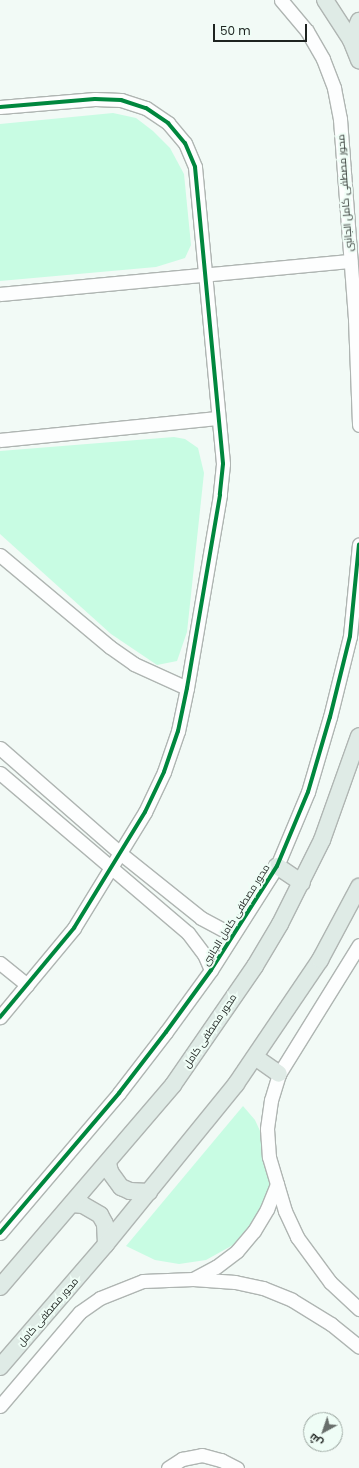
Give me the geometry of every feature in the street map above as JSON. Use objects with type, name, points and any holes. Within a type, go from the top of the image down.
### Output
[{"type":"main road","points":[[326,0],[351,40],[359,60]]},
{"type":"main road","points":[[351,40],[359,21]]},
{"type":"main road","name":"محور مصطفى كامل","points":[[0,1288],[173,1085],[258,960],[302,883],[322,840],[359,736]]},
{"type":"main road","points":[[277,866],[302,883]]},
{"type":"main road","name":"محور مصطفى كامل","points":[[0,1367],[106,1244],[236,1084],[320,960],[359,887]]},
{"type":"main road","points":[[255,1057],[279,1074]]},
{"type":"main road","points":[[108,1163],[110,1172],[121,1187],[130,1191],[149,1192]]},
{"type":"main road","points":[[72,1204],[83,1205],[100,1215],[105,1224],[106,1244]]},
{"type":"street","name":"محور مصطفى كامل الجانبى","points":[[281,0],[307,31],[323,59],[334,88],[340,119],[355,319],[359,425]]},
{"type":"street","points":[[0,107],[95,99],[122,100],[146,108],[168,123],[185,143],[195,167],[218,418],[222,479],[188,688],[178,731],[164,772],[120,853],[74,928],[0,1017]]},
{"type":"street","points":[[0,294],[350,261]]},
{"type":"street","points":[[0,440],[218,418]]},
{"type":"street","name":"محور مصطفى كامل الجانبى","points":[[0,1233],[119,1093],[211,970],[277,866],[308,792],[330,717],[350,636],[359,544]]},
{"type":"street","points":[[0,555],[110,647],[134,664],[188,688]]},
{"type":"street","points":[[0,748],[120,853],[201,918],[233,935]]},
{"type":"street","points":[[0,773],[112,866],[188,933],[204,954],[211,970]]},
{"type":"street","points":[[359,945],[279,1074],[270,1100],[267,1129],[270,1157],[277,1184],[297,1236],[312,1260],[330,1282],[359,1309]]},
{"type":"street","points":[[0,963],[27,985]]},
{"type":"street","points":[[193,1279],[216,1267],[241,1246],[254,1231],[267,1209],[277,1184]]},
{"type":"street","points":[[0,1406],[80,1312],[100,1298],[121,1288],[143,1281],[193,1279],[235,1282],[263,1288],[292,1300],[332,1324],[359,1347]]},
{"type":"street","points":[[168,1468],[182,1459],[202,1455],[221,1460],[237,1468]]},
{"type":"green space","points":[[113,113],[136,118],[153,131],[170,148],[184,174],[191,245],[185,258],[156,267],[0,281],[0,124]]},
{"type":"green space","points":[[174,437],[185,439],[198,448],[204,473],[187,632],[177,661],[157,665],[111,634],[0,534],[0,451]]},
{"type":"green space","points":[[243,1106],[255,1120],[266,1144],[272,1174],[269,1196],[255,1220],[233,1245],[206,1260],[179,1264],[155,1260],[126,1246]]},
{"type":"cycle path","points":[[0,107],[95,99],[121,100],[146,108],[168,123],[185,143],[195,167],[223,464],[220,495],[187,688],[178,731],[164,772],[145,812],[74,928],[0,1017]]},
{"type":"cycle path","points":[[0,1233],[119,1093],[166,1032],[211,970],[277,866],[308,792],[330,717],[350,636],[359,544]]}]
